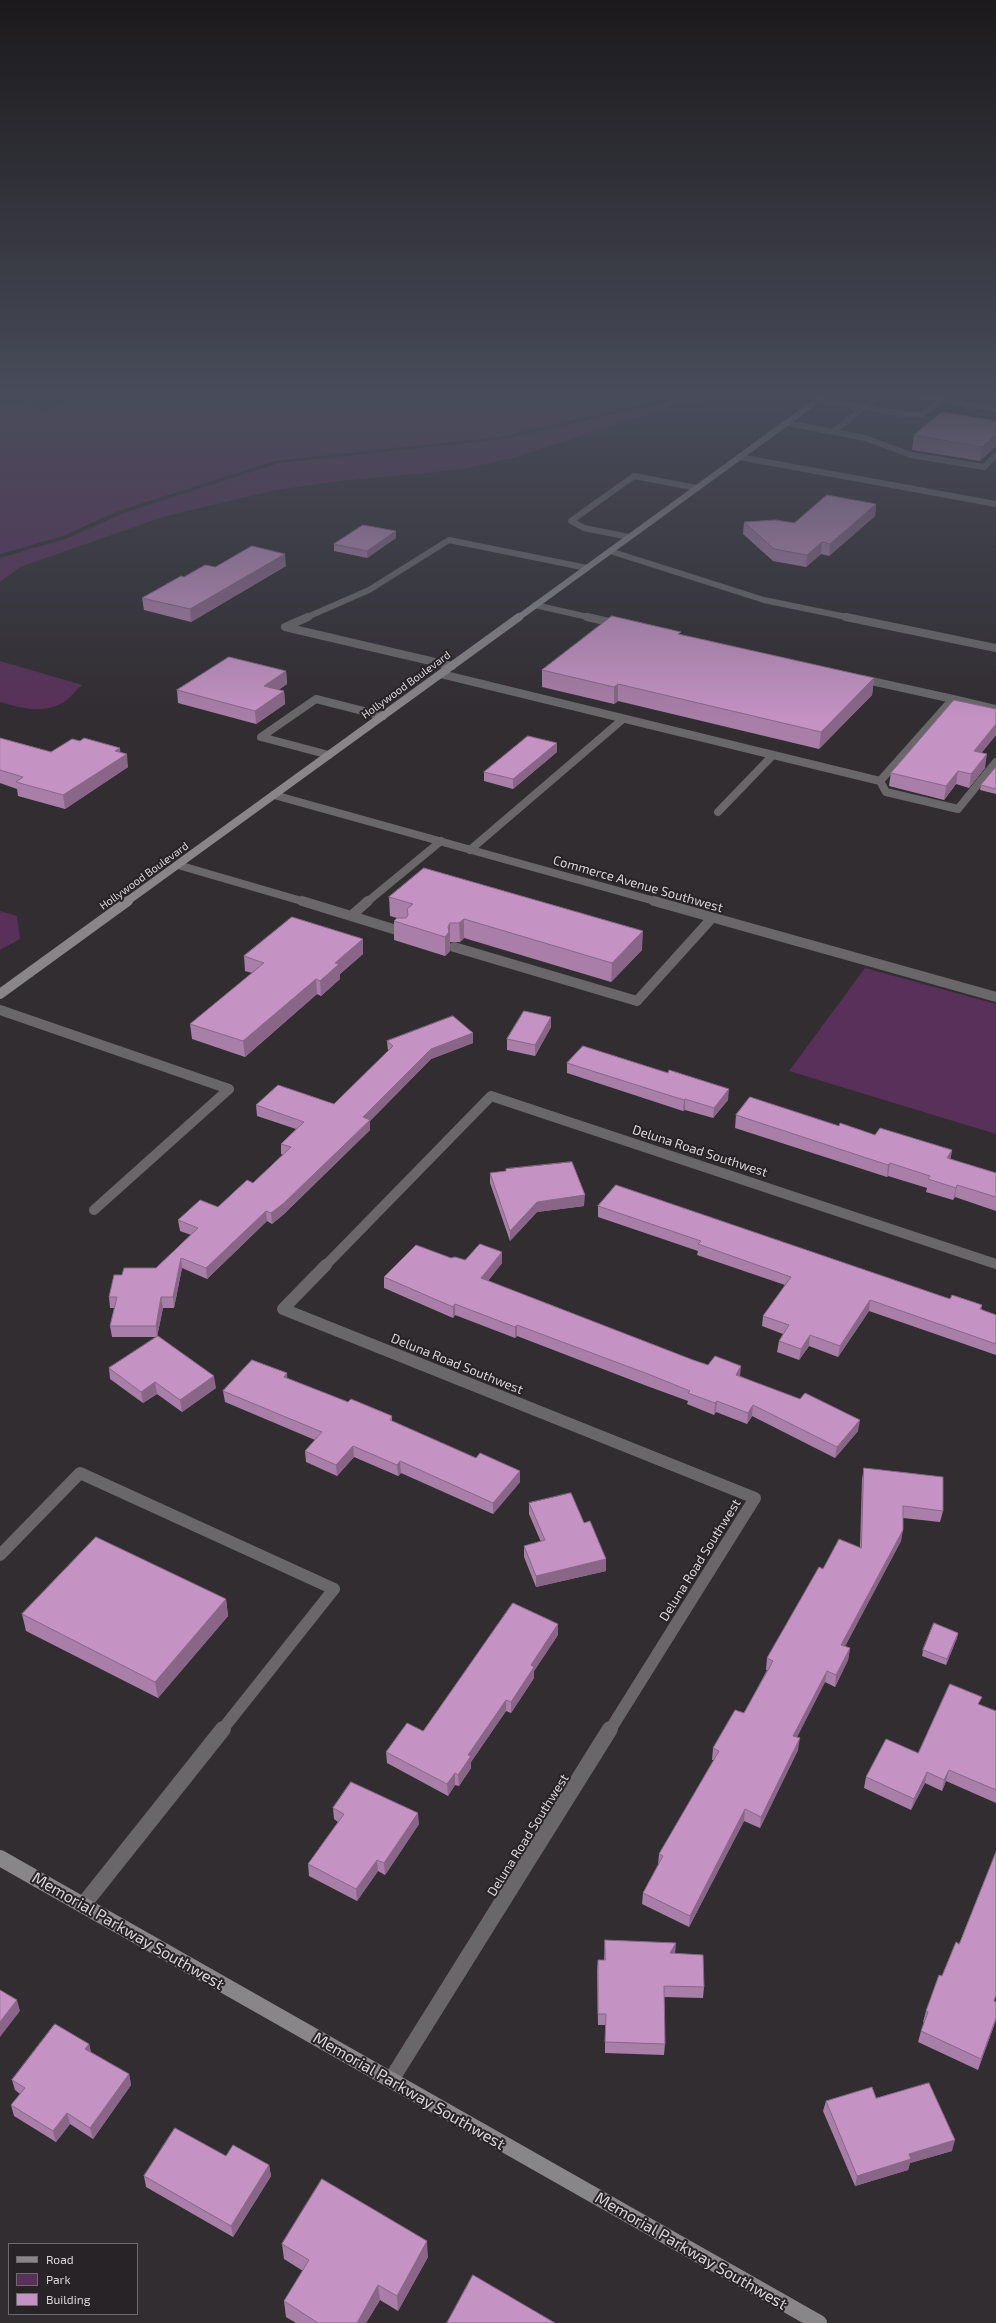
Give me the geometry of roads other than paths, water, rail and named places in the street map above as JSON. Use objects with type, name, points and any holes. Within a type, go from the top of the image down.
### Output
[{"type":"street","points":[[596,503],[571,521],[584,528],[629,537]]},
{"type":"street","name":"Hollywood Boulevard","points":[[0,994],[676,503]]},
{"type":"street","points":[[452,666],[285,627],[369,590],[450,540],[587,568]]},
{"type":"street","points":[[610,551],[764,600],[996,648]]},
{"type":"street","points":[[535,605],[624,625]]},
{"type":"street","points":[[441,674],[880,781],[886,792],[958,809],[996,762]]},
{"type":"street","points":[[856,677],[996,709]]},
{"type":"street","points":[[329,755],[262,737],[316,699],[383,716]]},
{"type":"street","points":[[880,781],[953,699]]},
{"type":"street","points":[[470,850],[623,719]]},
{"type":"street","points":[[718,812],[773,755]]},
{"type":"street","name":"Commerce Avenue Southwest","points":[[274,795],[996,997]]},
{"type":"street","points":[[351,916],[441,842]]},
{"type":"street","points":[[178,864],[403,932]]},
{"type":"street","points":[[454,947],[637,1001],[712,918]]},
{"type":"street","points":[[0,1010],[229,1089],[94,1210]]},
{"type":"street","name":"Deluna Road Southwest","points":[[391,2080],[755,1498],[283,1309],[491,1096],[996,1264]]},
{"type":"street","points":[[0,1555],[80,1474],[334,1589],[83,1905]]},
{"type":"street","name":"Memorial Parkway Southwest","points":[[0,1858],[819,2323]]}]
